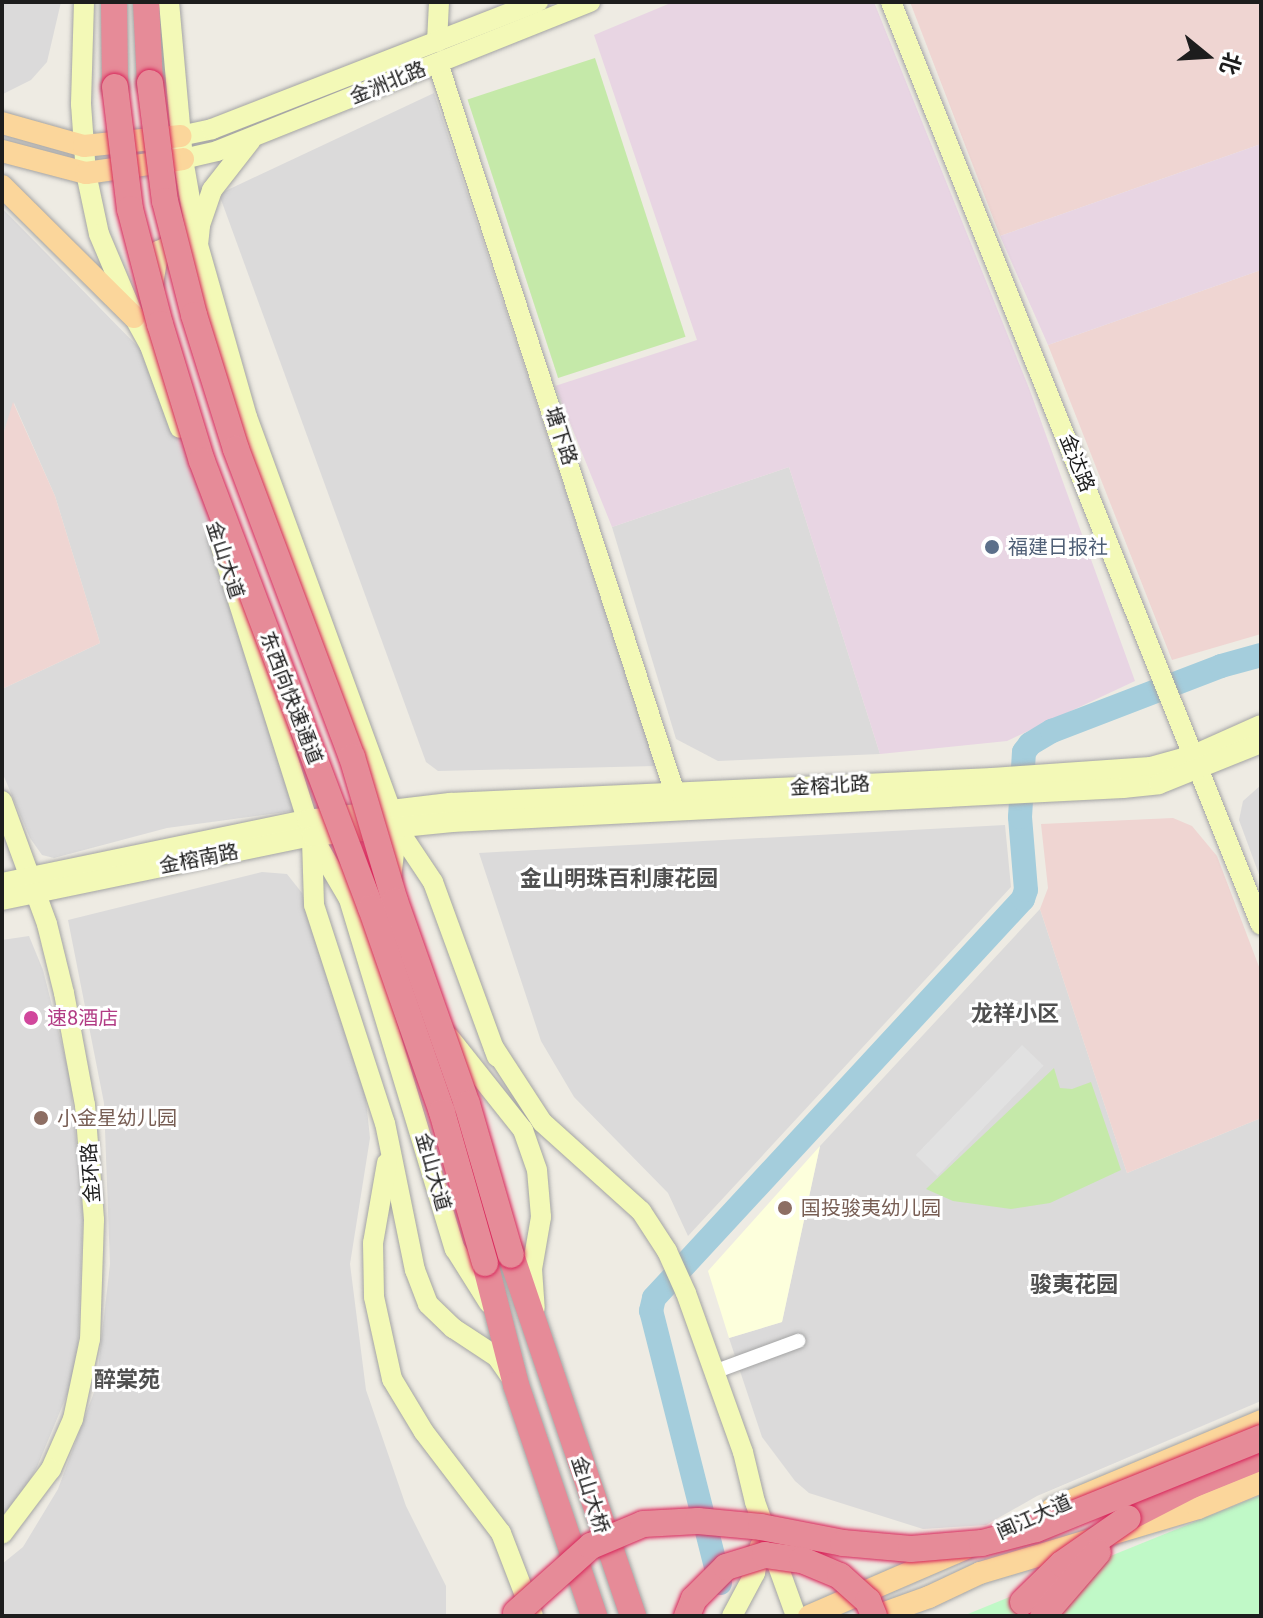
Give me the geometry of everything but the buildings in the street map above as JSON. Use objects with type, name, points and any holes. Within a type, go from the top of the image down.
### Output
[{"type":"highway","name":"东西向快速通道","points":[[114,2],[115,87],[130,209],[160,324],[202,461],[371,908],[442,1112],[516,1385]]},
{"type":"highway","name":"东西向快速通道","points":[[146,2],[150,83],[165,201],[194,315],[236,449],[352,757],[395,901],[467,1104],[511,1255],[550,1373]]},
{"type":"highway","name":"金山大桥","points":[[550,1373],[633,1616]]},
{"type":"highway","name":"金山大桥","points":[[516,1385],[594,1616]]},
{"type":"highway","points":[[519,1615],[591,1546],[643,1524],[698,1521],[761,1527],[843,1543],[911,1549],[982,1543],[1036,1529],[1261,1438]]},
{"type":"highway","points":[[1011,1616],[1062,1564],[1128,1518],[1192,1485],[1261,1457]]},
{"type":"highway","points":[[1043,1616],[1128,1518]]},
{"type":"highway","points":[[687,1616],[694,1599],[726,1567],[765,1555],[802,1560],[840,1576],[868,1601],[875,1616]]},
{"type":"main road","name":"金山大道","points":[[84,2],[84,146],[86,173],[99,234],[134,317],[150,346],[221,546],[309,828],[349,899],[455,1249],[482,1288],[503,1332]]},
{"type":"main road","points":[[169,2],[180,136],[198,245],[247,417],[394,818],[433,882],[537,1170],[541,1217],[532,1269],[536,1329]]},
{"type":"main road","points":[[437,42],[439,2]]},
{"type":"main road","name":"金洲北路","points":[[180,136],[212,129],[538,2]]},
{"type":"main road","name":"金洲北路","points":[[183,159],[254,137],[590,2]]},
{"type":"main road","name":"金达路","points":[[891,2],[1261,925]]},
{"type":"main road","name":"塘下路","points":[[438,63],[678,801]]},
{"type":"main road","points":[[2,123],[84,146],[180,136]]},
{"type":"main road","points":[[198,245],[200,225],[212,190],[254,137]]},
{"type":"main road","points":[[2,151],[86,173],[183,159]]},
{"type":"main road","points":[[2,186],[134,317]]},
{"type":"main road","points":[[150,346],[153,267],[159,251],[172,244],[198,245]]},
{"type":"main road","name":"金榕北路","points":[[1197,762],[1261,725]]},
{"type":"main road","name":"金榕北路","points":[[394,818],[1039,784],[1197,762],[1261,743]]},
{"type":"main road","name":"金环路","points":[[2,801],[34,885],[64,993],[85,1105],[94,1220],[92,1315],[85,1373],[63,1445],[41,1485],[2,1534]]},
{"type":"main road","points":[[394,818],[389,893],[421,987],[452,1043],[523,1130]]},
{"type":"main road","name":"金榕南路","points":[[2,900],[34,885],[309,828],[394,818]]},
{"type":"main road","points":[[309,828],[314,905],[385,1123],[415,1270],[428,1304],[453,1328],[497,1357],[516,1385]]},
{"type":"main road","name":"金榕南路","points":[[2,883],[34,885]]},
{"type":"main road","points":[[494,1048],[542,1122],[641,1211],[667,1251],[686,1293],[743,1452],[755,1502],[796,1616]]},
{"type":"main road","points":[[385,1123],[387,1172],[373,1243],[374,1297],[392,1379],[424,1432],[501,1533],[519,1615]]},
{"type":"main road","name":"闽江大道","points":[[809,1616],[1261,1421]]},
{"type":"main road","name":"闽江大道","points":[[875,1616],[929,1597],[980,1573],[1198,1508],[1261,1482]]},
{"type":"main road","points":[[732,1616],[747,1590],[758,1558],[755,1502]]},
{"type":"street","points":[[714,1372],[798,1341]]},
{"type":"shaded area","points":[[2,2],[61,2],[47,62],[31,80],[3,94]]},
{"type":"shaded area","points":[[673,2],[874,2],[1029,388],[1135,681],[1007,741],[880,754],[789,467],[612,527],[555,386],[697,340],[594,35]]},
{"type":"shaded area","points":[[910,2],[1261,2],[1261,144],[1000,236]]},
{"type":"shaded area","points":[[434,93],[656,766],[438,771],[426,762],[219,194]]},
{"type":"shaded area","points":[[1261,144],[1261,270],[1048,345],[1000,236]]},
{"type":"shaded area","points":[[2,208],[147,356],[180,417],[329,806],[167,828],[54,858],[42,855],[30,838],[2,772],[2,689],[100,643],[55,496],[14,403],[2,438]]},
{"type":"shaded area","points":[[1261,270],[1261,634],[1172,660],[1048,345]]},
{"type":"shaded area","points":[[13,402],[55,496],[100,643],[2,689],[2,438]]},
{"type":"shaded area","points":[[789,467],[880,754],[718,761],[676,739],[612,527]]},
{"type":"shaded area","points":[[1261,785],[1261,880],[1239,820],[1243,801]]},
{"type":"shaded area","points":[[1173,818],[1192,826],[1217,856],[1261,972],[1261,1118],[1127,1173],[1040,909],[1048,888],[1041,824]]},
{"type":"shaded area","name":"金山明珠百利康花园","points":[[1005,825],[1011,887],[688,1236],[668,1193],[574,1097],[541,1041],[479,853]]},
{"type":"shaded area","name":"醉棠苑","points":[[262,872],[287,874],[302,893],[364,1082],[370,1138],[350,1264],[366,1390],[406,1506],[446,1586],[446,1616],[2,1616],[2,1564],[23,1547],[58,1489],[96,1387],[110,1264],[104,1103],[68,920]]},
{"type":"shaded area","name":"骏夷花园","points":[[1040,909],[1127,1173],[1261,1118],[1261,1401],[1037,1496],[986,1525],[923,1529],[809,1493],[795,1481],[762,1437],[729,1338],[782,1322],[820,1146]]},
{"type":"shaded area","points":[[29,936],[43,970],[70,1077],[83,1214],[78,1346],[71,1385],[37,1467],[19,1499],[2,1516],[2,940]]},
{"type":"shaded area","points":[[1022,1045],[1044,1066],[937,1176],[916,1155]]},
{"type":"shaded area","name":"国投骏夷幼儿园","points":[[820,1146],[782,1322],[729,1338],[708,1271]]},
{"type":"green space","points":[[595,58],[686,337],[558,378],[468,99]]},
{"type":"green space","points":[[1054,1068],[1060,1088],[1072,1089],[1091,1082],[1121,1170],[1050,1203],[1011,1209],[953,1201],[926,1189]]},
{"type":"green space","points":[[1261,1495],[1261,1616],[963,1616],[1066,1574]]},
{"type":"waterway","points":[[720,1583],[651,1311],[654,1298],[1023,899],[1026,890],[1020,817],[1024,752],[1030,744],[1052,731],[1221,666],[1261,655]]},
{"type":"place","name":"福建日报社","points":[[992,547]]},
{"type":"place","name":"速8酒店","points":[[31,1018]]},
{"type":"place","name":"小金星幼儿园","points":[[41,1118]]},
{"type":"place","name":"国投骏夷幼儿园","points":[[785,1208]]},
{"type":"district","name":"金山明珠百利康花园","points":[[619,879]]},
{"type":"district","name":"龙祥小区","points":[[1015,1014]]},
{"type":"district","name":"骏夷花园","points":[[1074,1285]]},
{"type":"district","name":"醉棠苑","points":[[127,1380]]}]
